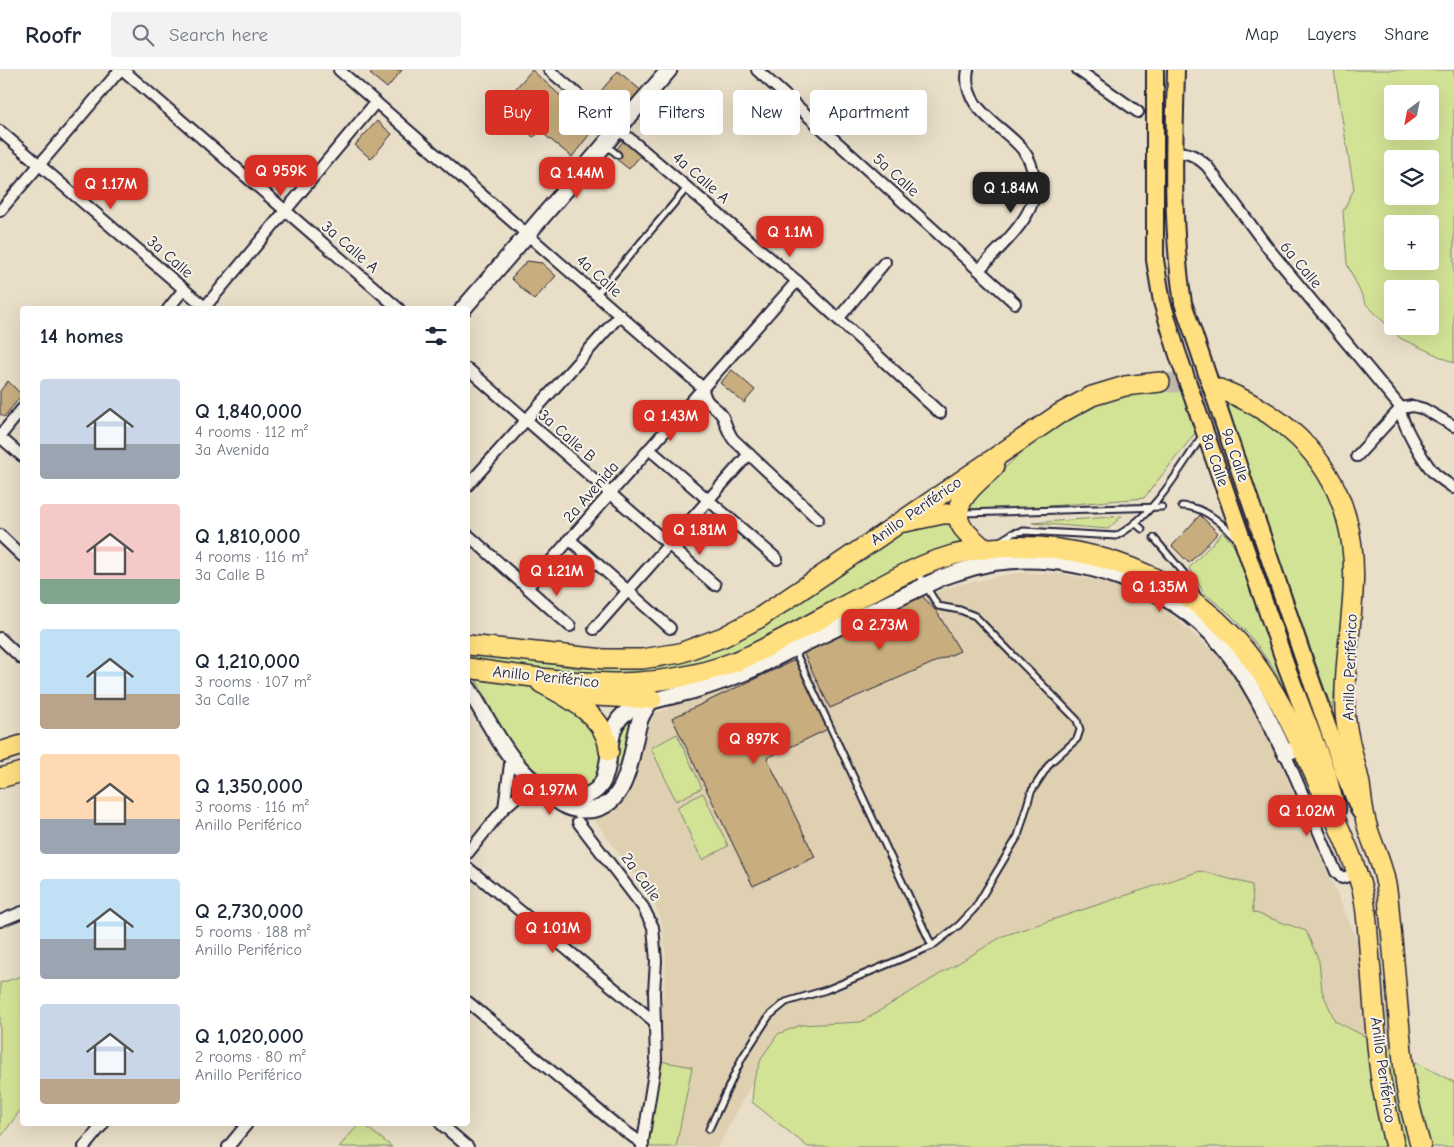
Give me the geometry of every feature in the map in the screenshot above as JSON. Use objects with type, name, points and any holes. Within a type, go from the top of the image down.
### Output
[{"type":"highway","name":"Anillo Periférico","points":[[470,645],[604,659],[642,659],[680,653],[723,637],[759,618],[1059,414],[1092,396],[1125,386],[1160,382]]},
{"type":"highway","name":"Anillo Periférico","points":[[1220,389],[1248,400],[1273,415],[1299,437],[1319,462],[1335,488],[1346,516],[1353,546],[1354,575],[1345,712],[1367,827],[1386,880],[1399,1000],[1405,1080],[1421,1147]]},
{"type":"highway","points":[[986,549],[964,529],[958,514],[960,502],[1022,438]]},
{"type":"highway","points":[[898,523],[943,514],[958,514]]},
{"type":"highway","name":"Anillo Periférico","points":[[470,668],[581,684],[666,680],[718,667],[765,648],[916,568],[959,554],[986,549],[1049,548],[1094,555],[1120,563],[1156,579],[1206,611],[1233,636],[1268,682],[1283,707],[1294,750],[1344,838],[1360,882],[1382,1084],[1395,1147]]},
{"type":"highway","points":[[531,677],[587,695],[652,699]]},
{"type":"highway","points":[[531,677],[567,697],[588,713],[604,732],[609,751]]},
{"type":"highway","points":[[0,752],[20,747]]},
{"type":"highway","points":[[0,778],[20,773]]},
{"type":"main road","name":"8a Calle","points":[[1155,70],[1155,260],[1162,302],[1174,344],[1328,776],[1344,838]]},
{"type":"main road","name":"9a Calle","points":[[1176,70],[1174,152],[1175,236],[1183,302],[1305,663],[1345,776],[1367,827]]},
{"type":"street","points":[[0,211],[122,70]]},
{"type":"street","name":"3a Calle A","points":[[122,70],[395,306]]},
{"type":"street","name":"4a Calle","points":[[339,70],[703,388],[704,399],[722,415],[728,432],[818,519]]},
{"type":"street","name":"4a Calle A","points":[[549,70],[573,90]]},
{"type":"street","points":[[630,115],[669,70]]},
{"type":"street","name":"5a Calle","points":[[757,70],[1015,302]]},
{"type":"street","points":[[968,70],[966,78],[972,98],[983,114],[1024,151],[1032,170],[1036,187],[1031,208],[1021,223],[979,270]]},
{"type":"street","points":[[1078,70],[1138,112]]},
{"type":"street","points":[[208,306],[376,102]]},
{"type":"street","name":"3a Calle","points":[[0,131],[204,306]]},
{"type":"street","points":[[466,306],[613,135]]},
{"type":"street","name":"4a Calle A","points":[[626,135],[640,149],[688,187],[797,281],[940,413]]},
{"type":"street","name":"6a Calle","points":[[1174,152],[1187,152],[1197,157],[1206,166],[1268,248],[1401,408],[1402,422],[1427,463],[1435,473],[1454,488]]},
{"type":"street","points":[[838,319],[885,262]]},
{"type":"street","name":"2a Avenida","points":[[527,588],[797,281]]},
{"type":"street","points":[[170,306],[184,289]]},
{"type":"street","points":[[470,483],[620,315]]},
{"type":"street","name":"3a Calle B","points":[[470,371],[716,586]]},
{"type":"street","points":[[1357,456],[1401,408],[1413,406],[1424,409],[1454,426]]},
{"type":"street","points":[[20,412],[0,437],[20,454]]},
{"type":"street","points":[[649,449],[777,559]]},
{"type":"street","points":[[594,629],[749,454]]},
{"type":"street","points":[[0,535],[20,554]]},
{"type":"street","points":[[470,537],[570,626]]},
{"type":"street","points":[[569,540],[670,628]]},
{"type":"street","name":"Anillo Periférico","points":[[652,699],[705,687],[742,674],[924,586],[976,565],[1015,560],[1057,563],[1088,568],[1137,585],[1188,613],[1222,645],[1294,750],[1338,876],[1360,882]]},
{"type":"street","points":[[0,638],[20,657]]},
{"type":"street","points":[[472,698],[511,757],[526,776],[549,792],[558,803],[582,810],[597,808],[610,800],[620,788],[629,772],[639,723],[652,699]]},
{"type":"street","points":[[549,792],[577,797],[594,791],[602,782],[607,772],[612,733],[618,720],[626,712],[652,699]]},
{"type":"street","points":[[0,745],[20,736]]},
{"type":"street","points":[[504,808],[511,757]]},
{"type":"street","points":[[470,850],[504,808],[534,782]]},
{"type":"street","name":"2a Calle","points":[[578,822],[643,907],[653,927],[656,961],[656,1060],[642,1146]]},
{"type":"street","points":[[470,870],[655,1022]]},
{"type":"street","points":[[0,921],[20,913]]},
{"type":"street","points":[[470,1004],[642,1146]]},
{"type":"street","points":[[84,1147],[101,1126]]},
{"type":"street","points":[[228,1147],[245,1126]]},
{"type":"street","points":[[443,1126],[468,1147]]},
{"type":"lane","points":[[605,144],[618,155]]},
{"type":"lane","points":[[597,294],[688,187]]},
{"type":"lane","points":[[986,549],[1012,533],[1024,530],[1116,536],[1135,523],[1168,488],[1205,432]]},
{"type":"lane","points":[[1182,506],[1192,506],[1211,516],[1226,526],[1246,548]]},
{"type":"lane","points":[[958,514],[1162,507]]},
{"type":"lane","points":[[1135,523],[1142,529]]},
{"type":"lane","points":[[1154,538],[1189,579],[1206,611]]},
{"type":"lane","points":[[709,1129],[742,1058],[769,1016],[786,1002],[826,990],[932,946],[959,925],[975,908],[1018,836],[1031,792],[1050,763],[1077,739],[1080,730],[1077,720],[975,616],[960,610],[938,606],[924,586],[916,568]]},
{"type":"lane","points":[[794,649],[932,946]]},
{"type":"shaded area","points":[[1016,573],[1062,574],[1114,584],[1158,603],[1220,658],[1258,711],[1408,1058],[1335,1021],[1322,991],[1319,961],[1306,931],[1253,912],[1003,936],[861,1022],[801,1025],[762,1057],[754,1079],[718,1147],[676,1147],[692,1067],[655,1060],[661,1028],[666,959],[662,922],[652,899],[590,814],[617,808],[625,799],[637,773],[645,734],[655,714],[680,703],[723,690],[901,604],[961,584]]},
{"type":"green space","points":[[1334,70],[1454,70],[1454,363],[1397,335],[1439,335],[1439,280],[1384,280],[1384,322],[1366,304],[1347,264],[1343,211],[1354,189]]},
{"type":"green space","points":[[1153,387],[1184,389],[1199,428],[1144,498],[967,513],[964,507],[1031,443],[1098,401]]},
{"type":"green space","points":[[1224,401],[1238,403],[1270,421],[1311,462],[1338,510],[1348,574],[1332,710]]},
{"type":"green space","points":[[1122,516],[1108,529],[1032,523]]},
{"type":"green space","points":[[947,520],[963,538],[966,545],[908,561],[764,640],[719,659],[663,675],[579,676],[470,661],[470,652],[577,668],[624,669],[662,667],[716,650],[779,615],[900,530]]},
{"type":"green space","points":[[1223,532],[1232,543],[1252,578],[1304,731],[1275,671],[1254,641],[1231,615],[1204,593],[1189,568]]},
{"type":"green space","points":[[476,680],[523,684],[537,689],[568,707],[587,722],[598,737],[601,753],[599,769],[591,783],[585,788],[577,790],[565,789],[548,781],[533,770],[516,752]]},
{"type":"green space","points":[[638,711],[619,776],[615,749],[616,743],[621,731]]},
{"type":"green space","points":[[677,734],[702,788],[676,801],[651,748]]},
{"type":"green space","points":[[703,793],[728,846],[702,860],[677,807]]},
{"type":"green space","points":[[1200,871],[1252,885],[1253,912],[1306,931],[1319,961],[1322,991],[1335,1021],[1454,1082],[1454,1147],[808,1147],[752,1102],[754,1079],[762,1057],[778,1034],[801,1025],[861,1022],[1003,936]]},
{"type":"green space","points":[[20,977],[20,1111],[0,1138],[0,983]]},
{"type":"green space","points":[[655,1060],[692,1067],[676,1147],[643,1147]]},
{"type":"green space","points":[[357,1126],[366,1126],[392,1147],[339,1147]]},
{"type":"building","points":[[373,70],[402,70],[387,88],[370,74]]},
{"type":"building","points":[[532,70],[559,94],[559,135],[589,135],[572,157],[545,135],[549,135],[549,90],[514,90]]},
{"type":"building","points":[[618,71],[640,90],[640,98],[630,109],[630,90],[602,90]]},
{"type":"building","points":[[377,121],[392,134],[371,159],[355,145]]},
{"type":"building","points":[[624,140],[642,154],[629,169],[615,158],[620,152],[617,149]]},
{"type":"building","points":[[527,261],[542,263],[556,276],[534,300],[511,278]]},
{"type":"building","points":[[732,370],[755,390],[744,403],[720,383]]},
{"type":"building","points":[[8,381],[20,393],[20,397],[4,417],[0,414],[0,391]]},
{"type":"building","points":[[1200,515],[1218,533],[1189,563],[1172,546]]},
{"type":"building","points":[[922,596],[937,612],[960,651],[830,708],[803,652]]},
{"type":"building","points":[[795,660],[828,729],[767,758],[815,857],[753,886],[672,718]]},
{"type":"tunnel","points":[[1160,382],[1191,384],[1220,389]]}]
